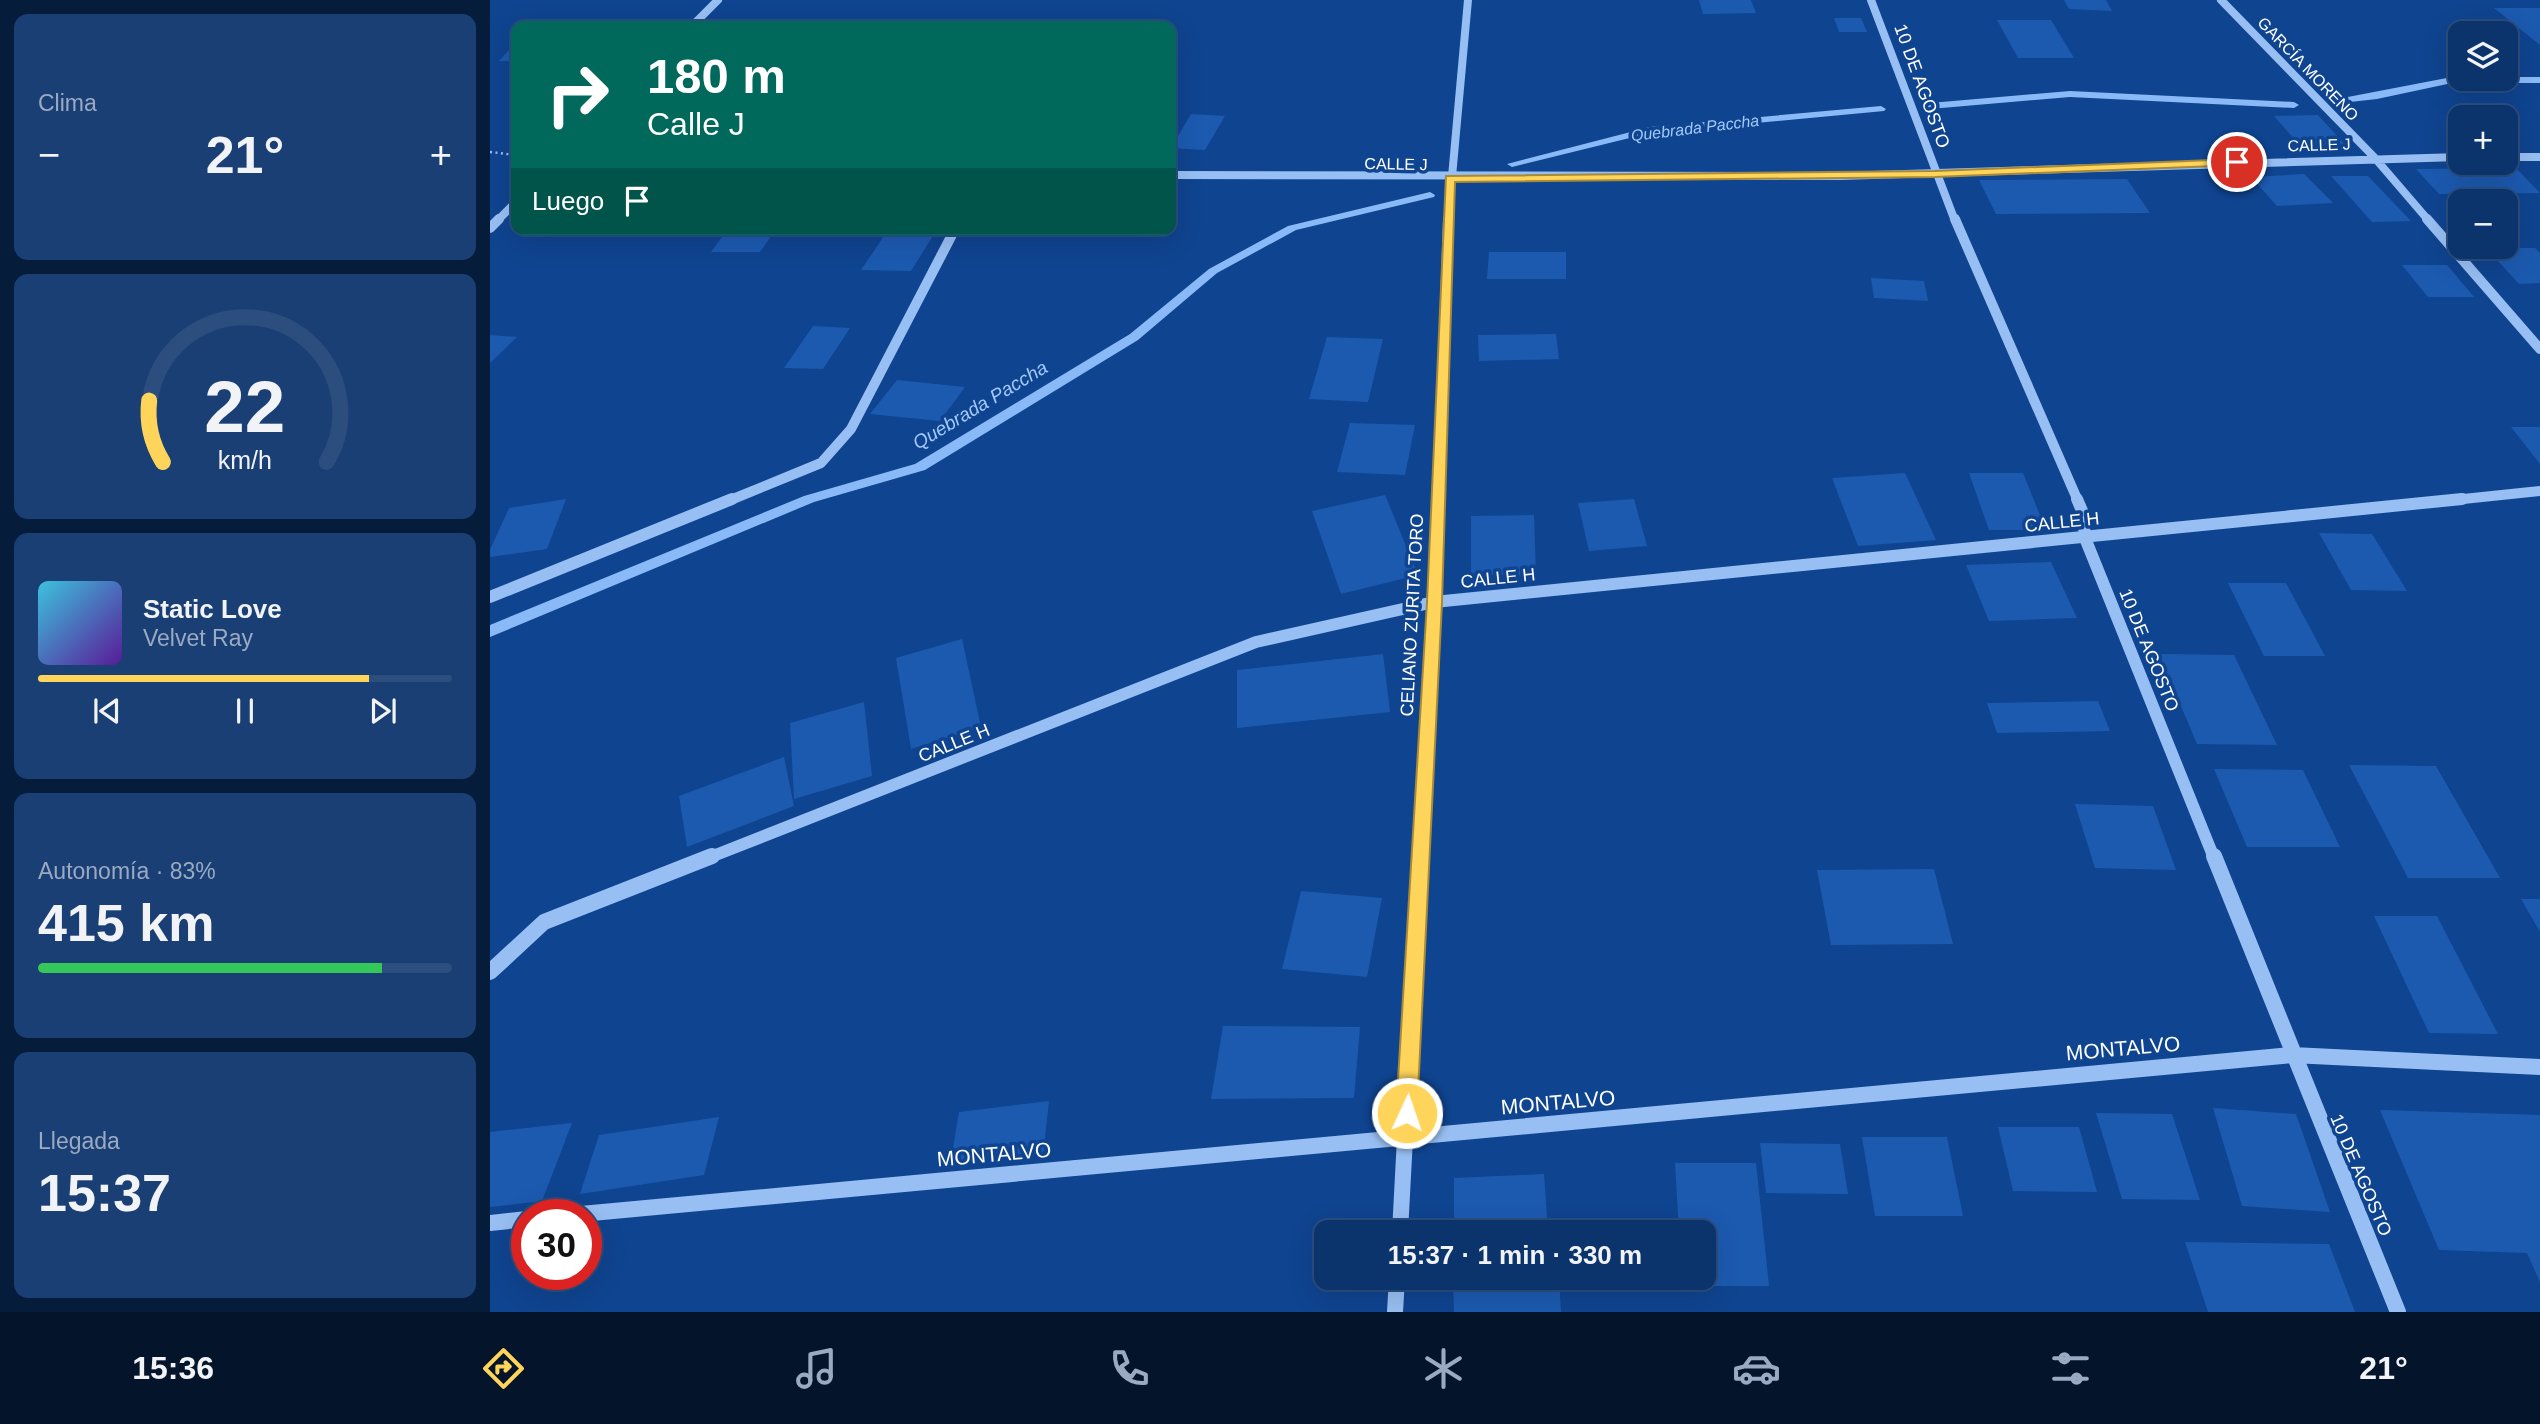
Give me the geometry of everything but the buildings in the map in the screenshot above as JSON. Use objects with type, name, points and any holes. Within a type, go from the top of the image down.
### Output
[{"type":"street","points":[[697,21],[718,0]]},
{"type":"street","name":"CELIANO ZURITA TORO","points":[[1401,1220],[1434,602],[1450,178],[1468,0]]},
{"type":"street","name":"10 DE AGOSTO","points":[[1871,0],[1935,174],[2083,513],[2085,538],[2398,1312]]},
{"type":"street","name":"GARCÍA MORENO","points":[[2221,0],[2374,157],[2540,349]]},
{"type":"street","name":"CALLE J","points":[[1176,175],[1450,178],[1935,174],[2374,157],[2448,157]]},
{"type":"street","points":[[2518,157],[2540,157]]},
{"type":"street","points":[[490,228],[511,207]]},
{"type":"street","points":[[490,597],[821,463],[851,429],[953,235]]},
{"type":"street","name":"CALLE H","points":[[490,972],[544,922],[1243,647],[1434,602],[2540,491]]},
{"type":"street","name":"MONTALVO","points":[[602,1212],[1405,1140],[2292,1055],[2540,1067]]},
{"type":"street","points":[[490,1223],[511,1221]]},
{"type":"street","points":[[1395,1312],[1396,1290]]},
{"type":"path","points":[[490,152],[511,154]]},
{"type":"waterway","name":"Quebrada Paccha","points":[[2332,101],[2377,96],[2452,80],[2540,80]]},
{"type":"waterway","name":"Quebrada Paccha","points":[[1930,106],[2070,94],[2294,105]]},
{"type":"waterway","name":"Quebrada Paccha","points":[[1512,164],[1650,130],[1881,109]]},
{"type":"waterway","name":"Quebrada Paccha","points":[[490,631],[809,499],[920,467],[1134,337],[1213,271],[1292,228],[1430,195]]},
{"type":"route","points":[[1407,1113],[1434,602],[1450,178],[1935,174],[2237,162]]}]
